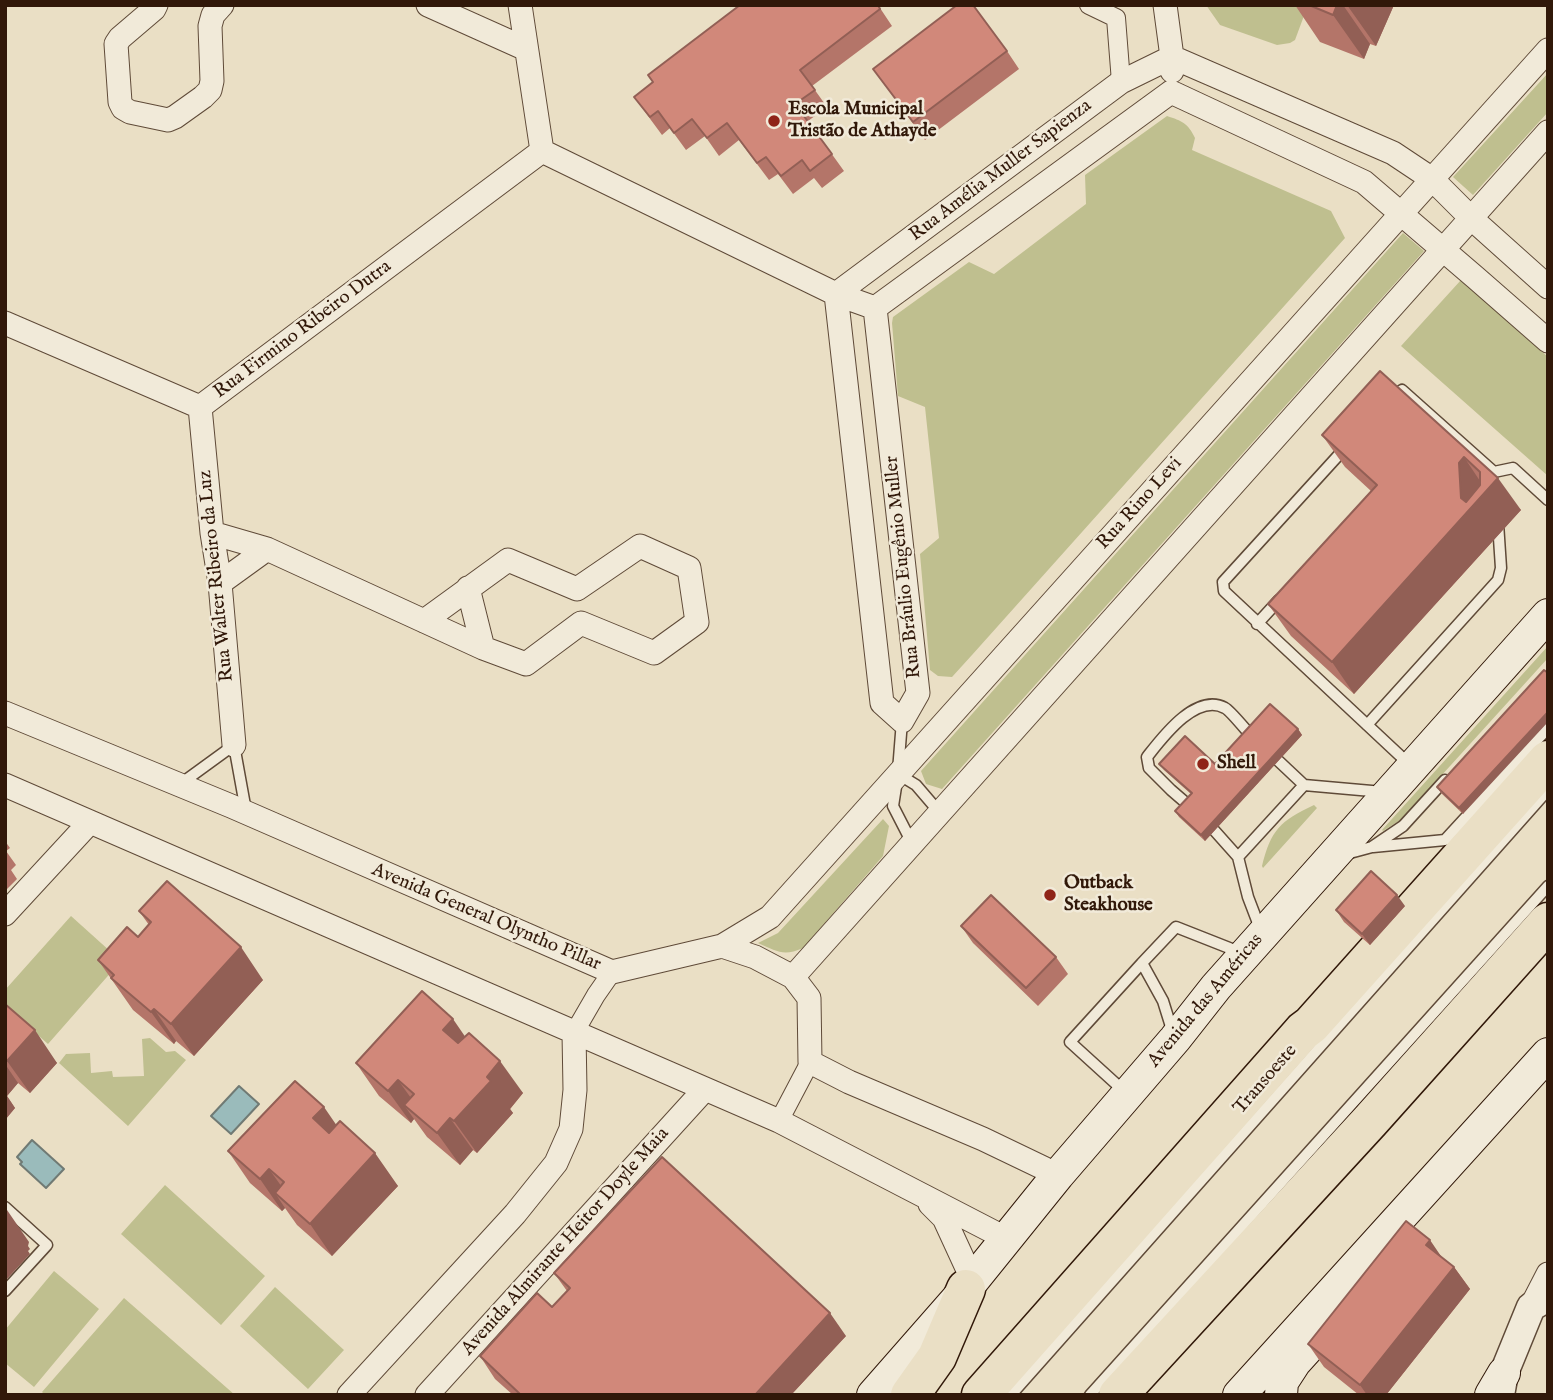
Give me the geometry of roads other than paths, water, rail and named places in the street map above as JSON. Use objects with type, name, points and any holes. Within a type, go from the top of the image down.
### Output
[{"type":"highway","points":[[981,1395],[1303,1031],[1548,760]]},
{"type":"highway","points":[[1118,1395],[1546,925]]},
{"type":"highway","points":[[910,1395],[937,1357],[969,1285]]},
{"type":"main road","name":"Avenida das Américas","points":[[873,1395],[969,1285],[1216,987],[1548,615]]},
{"type":"main road","points":[[1239,1395],[1548,1055]]},
{"type":"main road","points":[[1281,1395],[1282,1382],[1295,1362],[1320,1335],[1329,1295]]},
{"type":"street","points":[[156,5],[116,44],[120,102],[123,108],[130,112],[168,120],[203,97],[209,89],[212,81],[210,26],[213,15],[222,5]]},
{"type":"street","points":[[428,5],[526,49]]},
{"type":"street","points":[[520,5],[542,151],[836,294],[875,307]]},
{"type":"street","points":[[1089,5],[1116,18],[1121,82]]},
{"type":"street","points":[[1165,5],[1172,57],[1171,92],[1364,182],[1548,341]]},
{"type":"street","name":"Rua Rino Levi","points":[[722,946],[769,917],[1548,50]]},
{"type":"street","points":[[1172,57],[1393,153],[1432,179],[1548,287]]},
{"type":"street","name":"Rua Amélia Muller Sapienza","points":[[836,294],[1121,82],[1172,57]]},
{"type":"street","name":"Rua Amélia Muller Sapienza","points":[[875,307],[1171,92]]},
{"type":"street","points":[[793,977],[1548,132]]},
{"type":"street","name":"Rua Firmino Ribeiro Dutra","points":[[5,323],[200,407],[542,151]]},
{"type":"street","name":"Rua Bráulio Eugênio Muller","points":[[836,294],[882,703],[902,721],[918,693],[875,307]]},
{"type":"street","name":"Rua Walter Ribeiro da Luz","points":[[200,407],[212,533],[220,583],[234,745]]},
{"type":"street","points":[[212,533],[267,549],[424,621],[483,648],[526,664],[581,623],[654,653],[697,622],[689,568],[640,546],[578,589],[508,560],[424,621]]},
{"type":"street","points":[[220,583],[267,549]]},
{"type":"street","points":[[468,588],[483,648]]},
{"type":"street","name":"Avenida General Olyntho Pillar","points":[[5,713],[246,813],[612,972],[722,946]]},
{"type":"street","points":[[5,785],[779,1121],[1007,1239]]},
{"type":"street","points":[[5,914],[90,822]]},
{"type":"street","points":[[722,946],[755,957],[793,977],[809,998],[810,1062],[779,1121]]},
{"type":"street","points":[[349,1395],[515,1214],[556,1163],[571,1129],[575,1090],[574,1033],[612,972]]},
{"type":"street","points":[[810,1062],[1058,1175]]},
{"type":"street","name":"Avenida Almirante Heitor Doyle Maia","points":[[426,1395],[705,1089]]},
{"type":"street","points":[[920,1194],[944,1218],[969,1285]]},
{"type":"street","points":[[1498,1388],[1540,1302],[1548,1274]]},
{"type":"lane","points":[[1382,407],[1402,390],[1494,472],[1495,486]]},
{"type":"lane","points":[[1354,438],[1223,582],[1224,592],[1412,767]]},
{"type":"lane","points":[[1494,472],[1513,468],[1548,500]]},
{"type":"lane","points":[[1367,725],[1498,580],[1501,568],[1497,513]]},
{"type":"lane","points":[[1257,624],[1285,593]]},
{"type":"lane","points":[[1127,1094],[1070,1042],[1176,927],[1253,945],[1248,897],[1238,857],[1215,830],[1149,768],[1147,757],[1163,736],[1186,714],[1208,704],[1225,708],[1304,785],[1389,792]]},
{"type":"lane","points":[[902,721],[893,806],[912,843]]},
{"type":"lane","points":[[1332,857],[1372,847],[1445,840],[1548,728]]},
{"type":"lane","points":[[179,785],[234,745],[246,813]]},
{"type":"lane","points":[[898,774],[916,785],[940,813]]},
{"type":"lane","points":[[1372,847],[1403,827],[1448,776]]},
{"type":"lane","points":[[1238,857],[1304,785]]},
{"type":"lane","name":"Transoeste","points":[[1011,1395],[1548,790]]},
{"type":"lane","points":[[1090,1395],[1548,886]]},
{"type":"lane","points":[[1142,963],[1163,1001],[1175,1039]]},
{"type":"lane","points":[[5,1207],[47,1245],[5,1291]]},
{"type":"water","points":[[239,1086],[259,1104],[231,1134],[211,1116]]},
{"type":"water","points":[[32,1140],[64,1169],[46,1188],[20,1164],[22,1162],[17,1157]]},
{"type":"place","name":"Escola Municipal Tristão de Athayde","points":[[774,121]]},
{"type":"place","name":"Shell","points":[[1203,764]]},
{"type":"place","name":"Outback Steakhouse","points":[[1050,895]]}]
